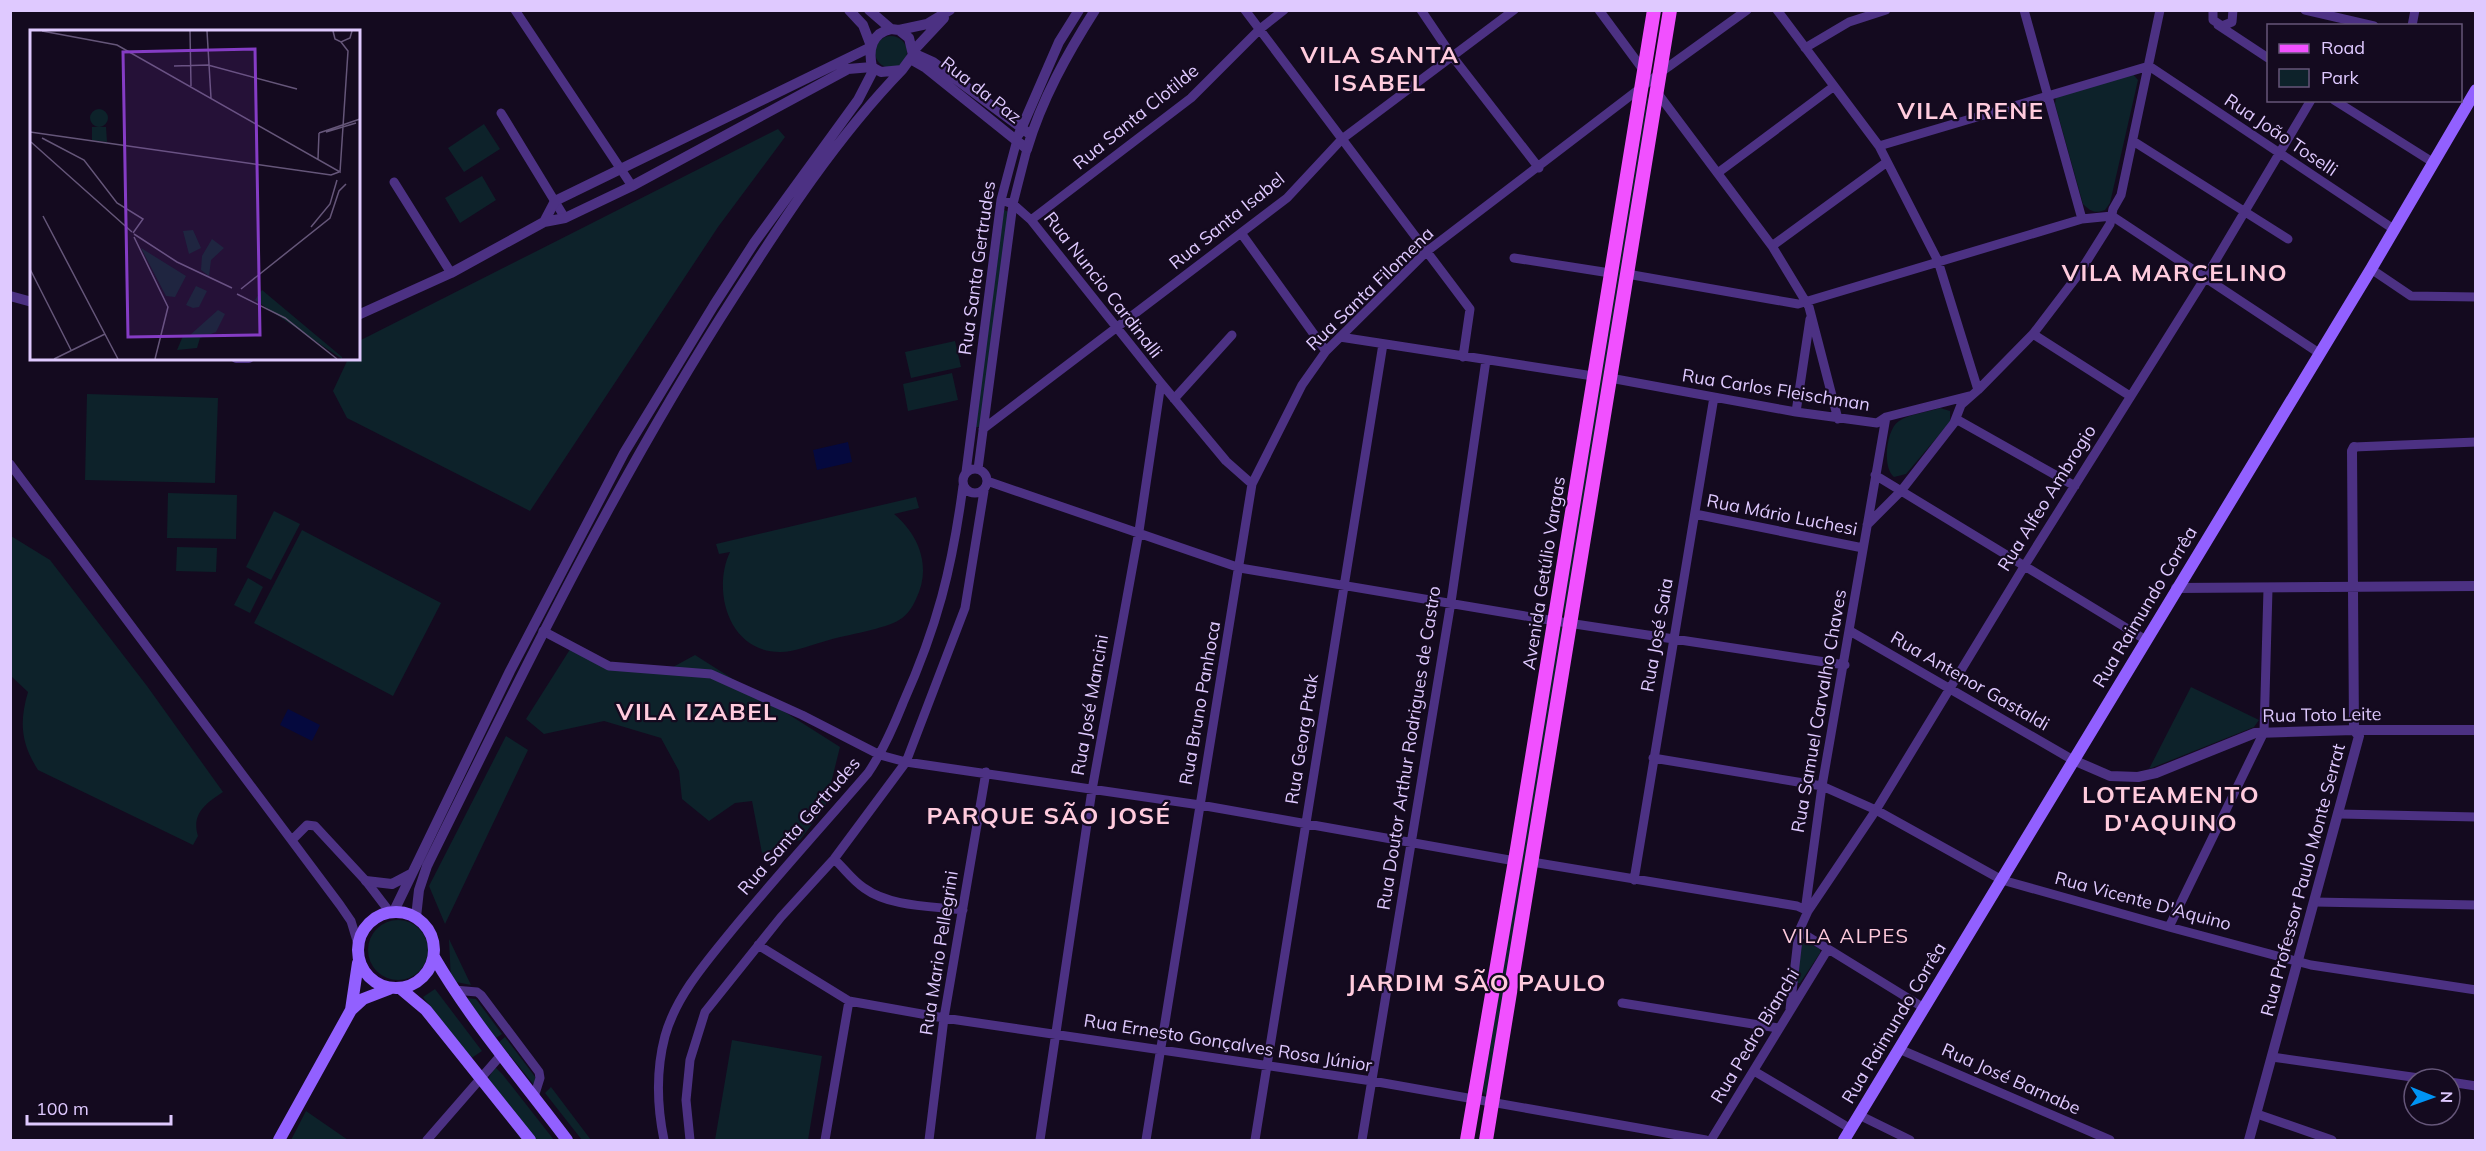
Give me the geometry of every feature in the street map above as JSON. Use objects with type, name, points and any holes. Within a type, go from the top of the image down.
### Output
[{"type":"main road","name":"Avenida Getúlio Vargas","points":[[1486,1140],[1627,274],[1650,82],[1654,10]]},
{"type":"main road","name":"Avenida Getúlio Vargas","points":[[1467,1140],[1555,621],[1610,273],[1650,82],[1670,10]]},
{"type":"main road","name":"Rua Raimundo Corrêa","points":[[1844,1140],[2176,588],[2395,230],[2475,90]]},
{"type":"main road","points":[[351,1011],[358,975],[358,944],[368,924],[392,911],[416,917],[431,934],[434,957],[454,990],[501,1056],[567,1140]]},
{"type":"main road","points":[[279,1140],[351,1011],[363,999],[423,978],[434,957]]},
{"type":"main road","points":[[358,959],[369,979],[395,989],[426,1010],[530,1140]]},
{"type":"street","points":[[516,10],[632,186]]},
{"type":"street","points":[[292,840],[307,825],[315,826],[392,911],[510,671],[629,444],[760,234],[858,100],[873,68],[871,46],[863,25],[849,10]]},
{"type":"street","points":[[869,10],[909,38],[913,54]]},
{"type":"street","points":[[544,222],[555,201],[871,46],[879,34],[927,24],[950,10]]},
{"type":"street","points":[[416,917],[418,890],[427,866],[543,631],[611,502],[677,385],[757,260],[842,138],[902,70],[950,10]]},
{"type":"street","name":"Rua Santa Gertrudes","points":[[978,469],[1013,204],[1027,149],[1026,132],[1059,42],[1079,10]]},
{"type":"street","name":"Rua Santa Gertrudes","points":[[966,472],[1001,200],[1017,140],[1026,132],[1095,10]]},
{"type":"street","points":[[1245,10],[1470,309],[1463,357]]},
{"type":"street","name":"Rua Santa Clotilde","points":[[1031,220],[1191,98],[1260,29],[1284,10]]},
{"type":"street","points":[[1421,10],[1452,56],[1539,168]]},
{"type":"street","name":"Rua Santa Isabel","points":[[983,429],[1287,198],[1342,139],[1514,10]]},
{"type":"street","points":[[1599,10],[1772,246],[1806,302],[1838,419]]},
{"type":"street","name":"Rua Santa Filomena","points":[[1252,484],[1302,385],[1326,351],[1426,252],[1747,10]]},
{"type":"street","points":[[1777,10],[1879,147],[1887,162],[1938,261],[1978,390]]},
{"type":"street","points":[[1804,48],[1849,22],[1886,10]]},
{"type":"street","points":[[2024,10],[2082,219]]},
{"type":"street","points":[[1867,525],[1901,491],[1956,419],[1961,405],[2033,334],[2078,275],[2110,224],[2121,195],[2160,10]]},
{"type":"street","points":[[2213,10],[2213,20],[2218,26],[2267,57]]},
{"type":"street","points":[[2218,26],[2226,26],[2232,22],[2233,10]]},
{"type":"street","points":[[2304,10],[2319,12],[2340,22],[2357,24]]},
{"type":"street","name":"Rua da Paz","points":[[913,54],[933,62],[1026,132]]},
{"type":"street","name":"Rua da Paz","points":[[913,54],[926,68],[1027,149]]},
{"type":"street","points":[[1879,147],[2046,95],[2149,66]]},
{"type":"street","name":"Rua João Toselli","points":[[2149,66],[2395,230]]},
{"type":"street","points":[[360,314],[451,273],[544,222],[565,218],[632,186],[848,69],[873,68],[888,72],[902,70]]},
{"type":"street","points":[[1719,172],[1833,87]]},
{"type":"street","name":"Rua Alfeo Ambrogio","points":[[1808,911],[1876,810],[2025,565],[2206,276],[2310,102]]},
{"type":"street","points":[[2337,102],[2434,164]]},
{"type":"street","points":[[501,112],[565,218]]},
{"type":"street","points":[[2133,141],[2288,239]]},
{"type":"street","points":[[1772,246],[1887,162]]},
{"type":"street","points":[[394,183],[451,273]]},
{"type":"street","name":"Rua Nuncio Cardinalli","points":[[1001,200],[1013,204],[1031,220],[1174,399],[1226,461],[1252,484]]},
{"type":"street","points":[[1627,274],[1798,304],[2082,219],[2112,216],[2206,276],[2319,353]]},
{"type":"street","points":[[1241,233],[1326,351]]},
{"type":"street","points":[[1514,258],[1610,273]]},
{"type":"street","points":[[2371,269],[2411,297],[2475,297]]},
{"type":"street","points":[[10,296],[30,301]]},
{"type":"street","points":[[1796,412],[1811,314]]},
{"type":"street","points":[[1174,399],[1232,334]]},
{"type":"street","points":[[2033,334],[2130,396]]},
{"type":"street","points":[[1340,338],[1593,376]]},
{"type":"street","name":"Rua Georg Ptak","points":[[1255,1140],[1383,344]]},
{"type":"street","name":"Rua Doutor Arthur Rodrigues de Castro","points":[[1362,1140],[1451,602],[1486,360]]},
{"type":"street","name":"Rua Carlos Fleischman","points":[[1610,378],[1796,412],[1876,423],[1886,417],[1969,396]]},
{"type":"street","name":"Rua José Mancini","points":[[1040,1140],[1092,790],[1138,531],[1161,383]]},
{"type":"street","name":"Rua José Saia","points":[[1634,880],[1672,639],[1714,397]]},
{"type":"street","name":"Rua Samuel Carvalho Chaves","points":[[1790,1008],[1798,931],[1808,911],[1806,904],[1822,786],[1845,665],[1886,417]]},
{"type":"street","points":[[1956,419],[2075,486]]},
{"type":"street","points":[[2354,447],[2475,442]]},
{"type":"street","name":"Rua Professor Paulo Monte Serrat","points":[[2249,1140],[2340,814],[2359,736],[2354,729],[2351,588],[2352,451],[2354,447]]},
{"type":"street","points":[[10,464],[340,905],[351,921],[358,944]]},
{"type":"street","points":[[690,1140],[686,1100],[690,1060],[705,1012],[758,945],[834,859],[906,762],[965,608],[986,486],[983,471],[978,469],[972,468],[962,478],[963,486],[969,493],[977,494],[986,486]]},
{"type":"street","points":[[1875,475],[2146,640]]},
{"type":"street","name":"Rua Bruno Panhoca","points":[[1146,1140],[1252,484]]},
{"type":"street","name":"Rua Santa Gertrudes","points":[[664,1140],[660,1120],[658,1078],[666,1035],[675,1011],[705,962],[762,892],[868,773],[880,756],[931,637],[955,549],[963,486]]},
{"type":"street","points":[[986,486],[1138,531],[1240,568],[1555,621],[1845,665]]},
{"type":"street","name":"Rua Mário Luchesi","points":[[1695,514],[1863,548]]},
{"type":"street","points":[[2176,588],[2475,586]]},
{"type":"street","points":[[2169,927],[2264,732],[2268,589]]},
{"type":"street","name":"Rua Antenor Gastaldi","points":[[1850,630],[2073,760]]},
{"type":"street","points":[[543,631],[609,666],[711,674],[802,715],[880,756],[906,762],[1200,805],[1515,861]]},
{"type":"street","name":"Rua Toto Leite","points":[[2073,760],[2110,776],[2138,777],[2156,773],[2255,733],[2354,729],[2475,730]]},
{"type":"street","points":[[1653,758],[1822,786]]},
{"type":"street","name":"Rua Mario Pellegrini","points":[[929,1140],[944,1018],[986,772]]},
{"type":"street","name":"Rua Vicente D'Aquino","points":[[1822,786],[1876,810],[2002,880],[2311,965],[2475,990]]},
{"type":"street","points":[[2340,814],[2475,817]]},
{"type":"street","points":[[834,859],[852,878],[874,895],[887,900],[963,910]]},
{"type":"street","points":[[1532,862],[1797,906],[1808,911]]},
{"type":"street","points":[[366,881],[392,884],[411,874]]},
{"type":"street","points":[[2314,902],[2475,905]]},
{"type":"street","points":[[1798,931],[1924,1008]]},
{"type":"street","name":"Rua Ernesto Gonçalves Rosa Júnior","points":[[758,945],[849,1000],[944,1018],[1372,1081],[1706,1140]]},
{"type":"street","name":"Rua Pedro Bianchi","points":[[1711,1140],[1828,949]]},
{"type":"street","points":[[454,990],[477,992],[481,995],[539,1072],[540,1078],[534,1097]]},
{"type":"street","points":[[825,1140],[849,1000]]},
{"type":"street","points":[[1623,1003],[1778,1028]]},
{"type":"street","name":"Rua José Barnabe","points":[[1899,1049],[2110,1140]]},
{"type":"street","points":[[427,1140],[480,1077],[501,1056]]},
{"type":"street","points":[[2272,1057],[2402,1076]]},
{"type":"street","points":[[1754,1071],[1851,1129]]},
{"type":"street","points":[[2257,1114],[2332,1140]]},
{"type":"street","points":[[1859,1115],[1910,1140]]},
{"type":"green space","points":[[891,36],[902,41],[907,52],[902,63],[891,68],[880,63],[875,52],[880,41]]},
{"type":"green space","points":[[2132,73],[2138,80],[2110,203],[2105,210],[2093,211],[2083,204],[2055,104],[2056,97]]},
{"type":"green space","points":[[1650,97],[1567,613],[1564,614],[1563,608],[1647,99]]},
{"type":"green space","points":[[484,124],[500,149],[464,172],[448,148]]},
{"type":"green space","points":[[778,129],[785,137],[718,227],[530,511],[347,418],[333,391],[348,360],[360,360],[360,340]]},
{"type":"green space","points":[[482,176],[496,200],[460,223],[445,198]]},
{"type":"green space","points":[[1004,210],[1009,212],[980,427],[975,427]]},
{"type":"green space","points":[[955,341],[961,367],[911,378],[905,352]]},
{"type":"green space","points":[[952,373],[958,400],[908,411],[903,384]]},
{"type":"green space","points":[[87,394],[218,398],[215,483],[85,480]]},
{"type":"green space","points":[[1940,408],[1950,411],[1950,422],[1906,474],[1894,477],[1888,466],[1887,449],[1895,425],[1908,417]]},
{"type":"green space","points":[[168,493],[237,495],[236,539],[167,538]]},
{"type":"green space","points":[[916,497],[919,508],[894,514],[903,522],[916,542],[923,564],[921,587],[911,608],[902,618],[875,629],[786,652],[762,649],[748,642],[737,630],[724,600],[725,567],[730,552],[719,554],[716,544]]},
{"type":"green space","points":[[274,511],[300,524],[271,580],[246,567]]},
{"type":"green space","points":[[302,530],[441,603],[393,696],[254,623]]},
{"type":"green space","points":[[11,536],[50,560],[147,686],[223,792],[211,800],[198,815],[196,828],[198,836],[193,845],[38,770],[32,760],[23,732],[23,713],[28,692],[11,676]]},
{"type":"green space","points":[[177,547],[217,548],[216,572],[176,571]]},
{"type":"green space","points":[[248,578],[263,587],[250,613],[234,605]]},
{"type":"green space","points":[[1563,627],[1487,1094],[1485,1095],[1483,1091],[1559,628]]},
{"type":"green space","points":[[574,643],[608,664],[673,667],[695,655],[840,747],[825,807],[800,840],[762,853],[752,801],[735,803],[709,821],[682,799],[679,771],[661,738],[604,721],[544,734],[526,719]]},
{"type":"green space","points":[[2191,687],[2259,720],[2254,727],[2149,769]]},
{"type":"green space","points":[[506,736],[528,750],[445,924],[429,886]]},
{"type":"green space","points":[[392,920],[404,920],[415,925],[423,933],[428,950],[426,962],[415,975],[404,980],[392,980],[381,975],[373,967],[368,956],[368,944],[373,933],[381,925]]},
{"type":"green space","points":[[449,939],[471,985],[451,981]]},
{"type":"green space","points":[[1807,942],[1820,949],[1820,953],[1800,983],[1796,983],[1802,944]]},
{"type":"green space","points":[[435,989],[482,1051],[470,1059],[423,997]]},
{"type":"green space","points":[[466,998],[476,999],[502,1034],[496,1038]]},
{"type":"green space","points":[[505,1037],[536,1078],[534,1085],[499,1042]]},
{"type":"green space","points":[[732,1040],[822,1056],[808,1140],[715,1140]]},
{"type":"green space","points":[[495,1067],[554,1140],[537,1140],[488,1079]]},
{"type":"green space","points":[[551,1087],[591,1140],[582,1140],[545,1093]]},
{"type":"green space","points":[[306,1111],[348,1140],[291,1140]]},
{"type":"shaded area","points":[[848,442],[852,462],[817,470],[813,450]]},
{"type":"shaded area","points":[[288,709],[320,725],[312,741],[280,725]]},
{"type":"district","name":"VILA SANTA ISABEL","points":[[1380,69]]},
{"type":"district","name":"VILA IRENE","points":[[1971,111]]},
{"type":"district","name":"VILA MARCELINO","points":[[2175,273]]},
{"type":"district","name":"VILA IZABEL","points":[[697,712]]},
{"type":"district","name":"LOTEAMENTO D'AQUINO","points":[[2171,809]]},
{"type":"district","name":"PARQUE SÃO JOSÉ","points":[[1049,816]]},
{"type":"district","name":"VILA ALPES","points":[[1846,936]]},
{"type":"district","name":"JARDIM SÃO PAULO","points":[[1477,983]]}]
